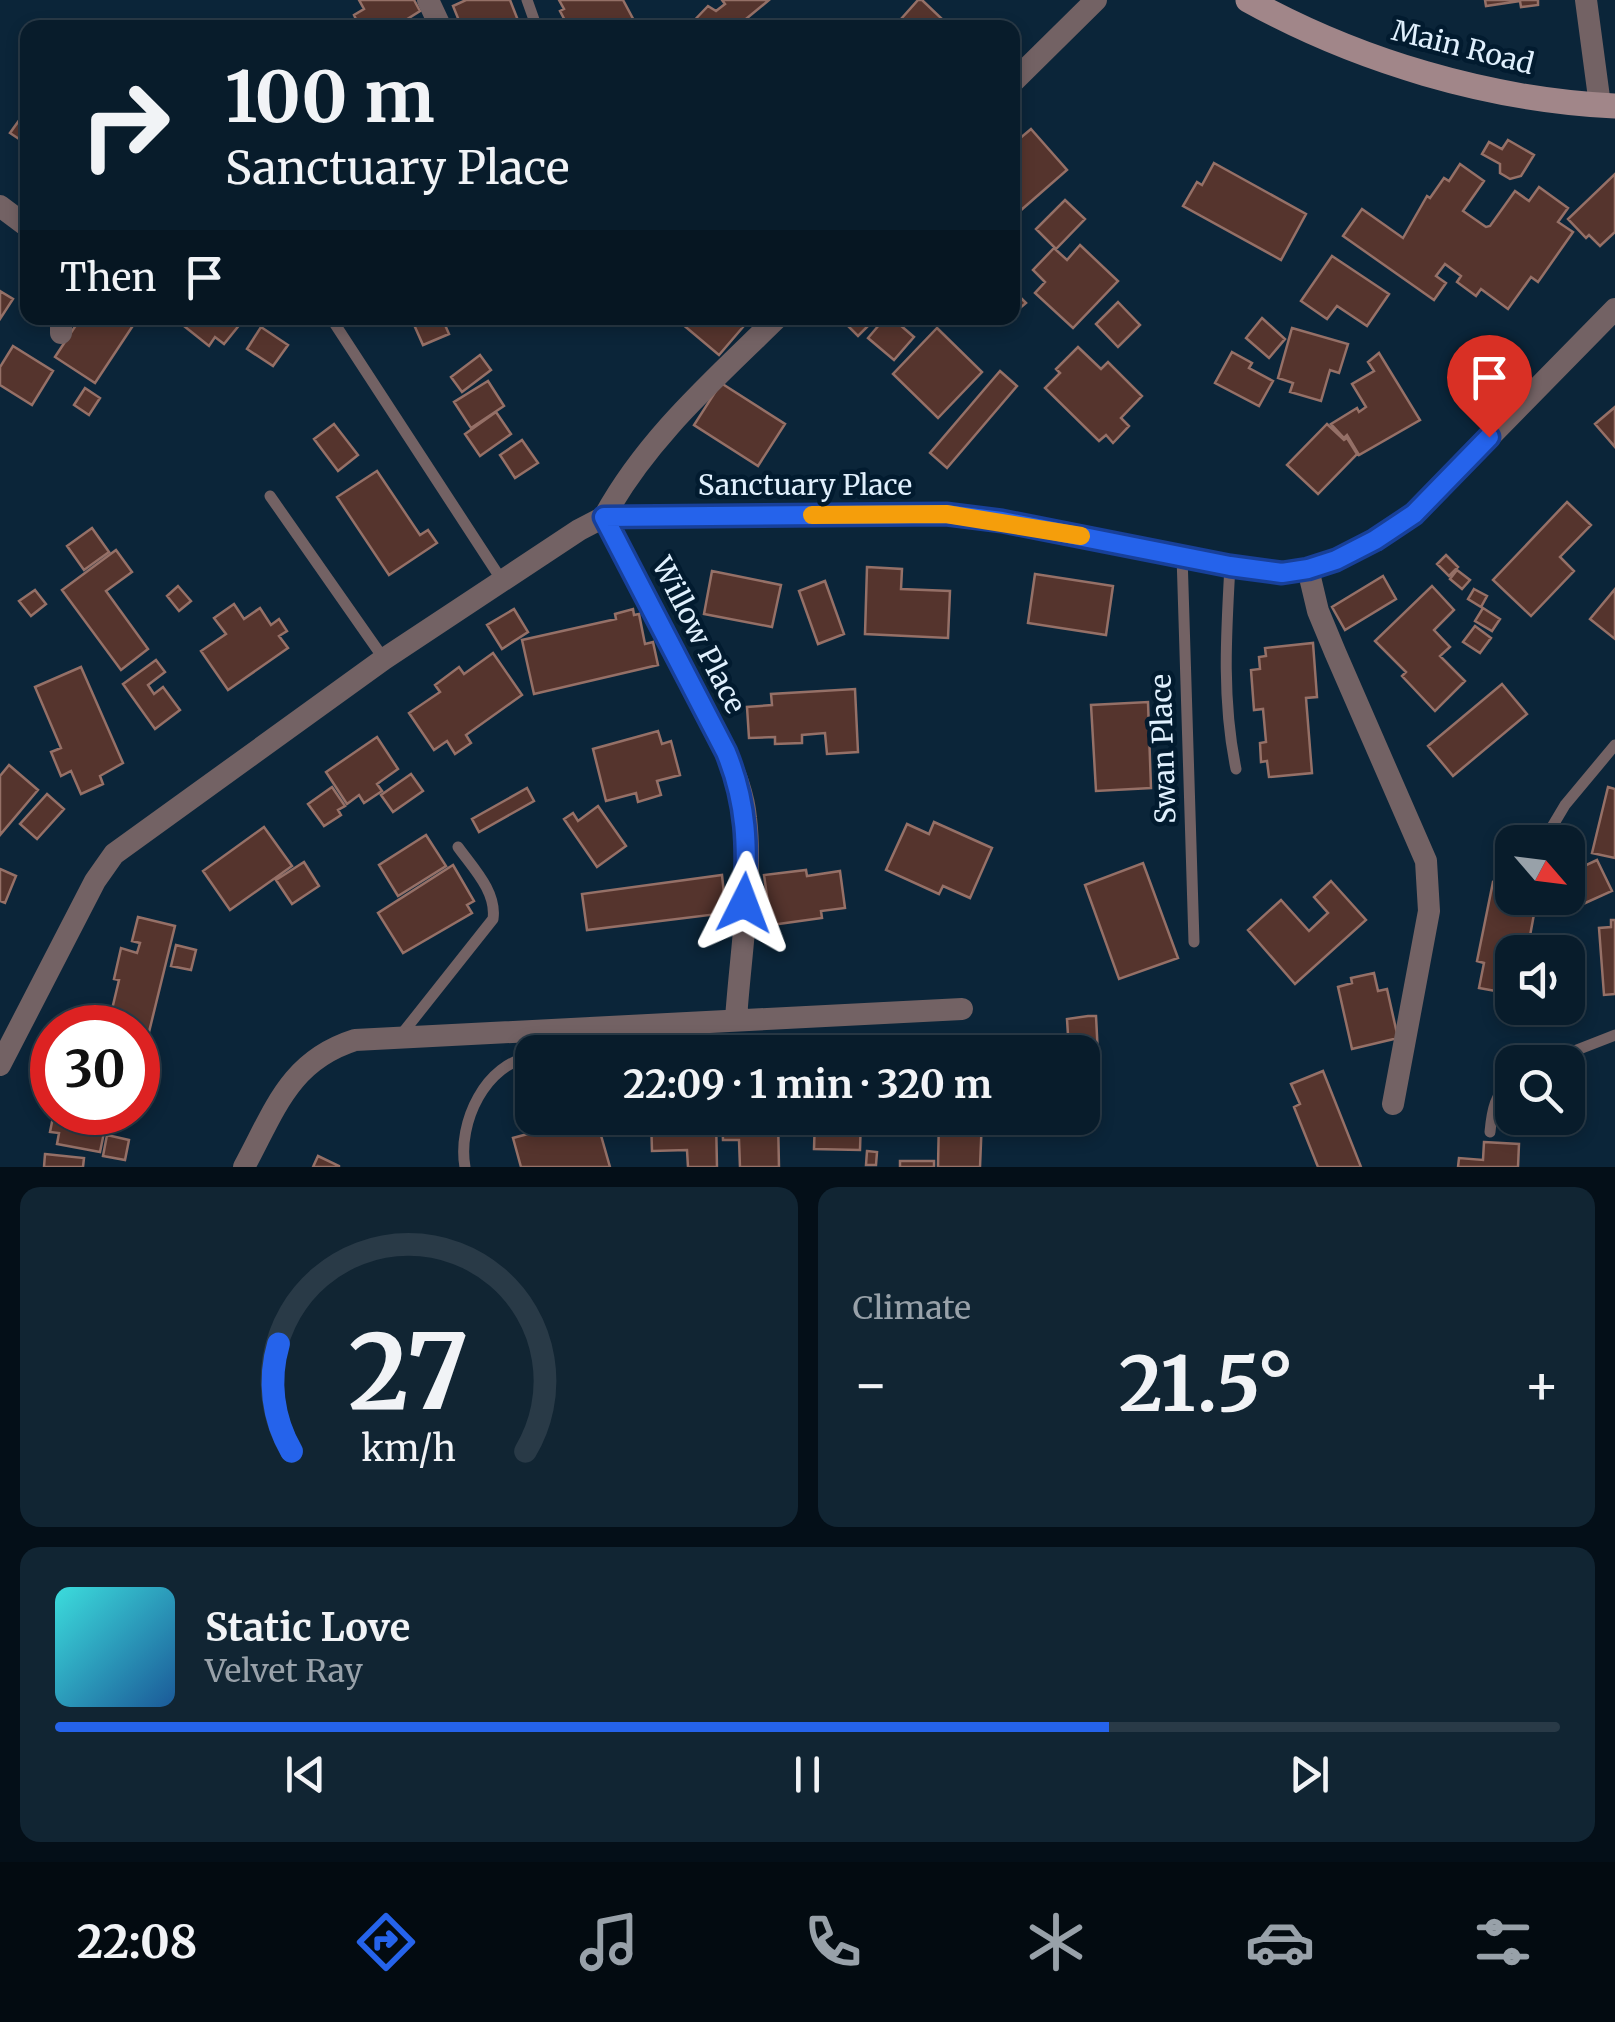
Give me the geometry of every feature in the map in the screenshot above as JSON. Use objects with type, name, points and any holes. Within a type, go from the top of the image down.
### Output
[{"type":"main road","name":"Main Road","points":[[1248,0],[1386,62],[1458,82],[1608,105]]},
{"type":"street","points":[[1020,76],[1096,0]]},
{"type":"street","points":[[1586,0],[1608,105]]},
{"type":"street","name":"Sanctuary Place","points":[[0,1065],[95,880],[114,854],[384,659],[604,517],[946,514],[1002,521],[1230,566],[1282,573],[1308,569],[1375,540],[1414,514],[1615,309]]},
{"type":"street","points":[[604,517],[638,460],[770,325]]},
{"type":"street","name":"Willow Place","points":[[604,517],[740,784],[747,864],[736,1020]]},
{"type":"street","points":[[1308,569],[1318,611],[1334,652],[1426,860],[1429,912],[1393,1104]]},
{"type":"street","points":[[244,1167],[287,1087],[308,1063],[328,1049],[356,1040],[962,1009]]},
{"type":"lane","points":[[336,325],[503,582]]},
{"type":"lane","points":[[270,496],[384,659]]},
{"type":"lane","name":"Swan Place","points":[[1182,555],[1194,942]]},
{"type":"lane","points":[[1230,566],[1226,710],[1236,769]]},
{"type":"lane","points":[[1553,825],[1565,804],[1615,745]]},
{"type":"lane","points":[[399,1037],[492,918],[495,905],[490,894],[458,848]]},
{"type":"lane","points":[[573,1028],[573,1035]]},
{"type":"lane","points":[[1585,1047],[1615,1035]]},
{"type":"lane","points":[[465,1167],[464,1146],[475,1107],[490,1079],[515,1060]]},
{"type":"lane","points":[[1490,1132],[1495,1103]]},
{"type":"building","points":[[359,0],[414,0],[420,11],[406,20],[356,20],[354,15],[364,9]]},
{"type":"building","points":[[466,0],[510,0],[518,20],[459,20],[453,6]]},
{"type":"building","points":[[559,0],[623,0],[634,20],[565,20],[560,11],[564,9]]},
{"type":"building","points":[[722,0],[769,0],[745,20],[695,20],[708,6],[716,11],[725,4]]},
{"type":"building","points":[[918,0],[941,18],[939,20],[900,20]]},
{"type":"building","points":[[1485,0],[1538,0],[1538,5],[1521,7],[1520,1],[1486,6]]},
{"type":"building","points":[[20,119],[20,140],[10,133]]},
{"type":"building","points":[[1031,129],[1067,170],[1020,211],[1020,138]]},
{"type":"building","points":[[1508,140],[1534,155],[1521,176],[1510,179],[1500,173],[1500,164],[1482,154],[1489,142],[1502,149]]},
{"type":"building","points":[[1214,163],[1306,214],[1281,260],[1183,206],[1197,182],[1202,185]]},
{"type":"building","points":[[1460,164],[1484,181],[1463,211],[1486,227],[1515,191],[1529,201],[1539,187],[1568,208],[1558,222],[1573,232],[1538,282],[1531,277],[1508,309],[1481,289],[1476,296],[1457,282],[1461,276],[1445,264],[1436,276],[1446,283],[1434,300],[1343,236],[1362,209],[1403,238],[1427,196],[1430,198],[1444,178],[1449,181]]},
{"type":"building","points":[[1615,174],[1615,232],[1600,246],[1568,219]]},
{"type":"building","points":[[1065,200],[1085,219],[1056,249],[1036,229]]},
{"type":"building","points":[[1080,245],[1118,281],[1073,328],[1035,293],[1045,282],[1033,270],[1054,248],[1067,260]]},
{"type":"building","points":[[1332,256],[1389,294],[1367,326],[1337,306],[1327,319],[1301,301]]},
{"type":"building","points":[[0,291],[13,299],[0,319]]},
{"type":"building","points":[[1118,302],[1140,325],[1118,347],[1096,324]]},
{"type":"building","points":[[1262,318],[1285,339],[1269,358],[1246,338]]},
{"type":"building","points":[[76,325],[133,325],[95,383],[55,357]]},
{"type":"building","points":[[239,325],[224,344],[215,337],[209,346],[184,326]]},
{"type":"building","points":[[414,325],[445,325],[449,334],[423,345]]},
{"type":"building","points":[[683,325],[743,327],[719,355]]},
{"type":"building","points":[[847,325],[869,325],[858,336]]},
{"type":"building","points":[[879,325],[900,325],[914,337],[894,360],[868,338]]},
{"type":"building","points":[[261,327],[288,345],[273,366],[247,349]]},
{"type":"building","points":[[937,328],[982,372],[938,418],[893,374]]},
{"type":"building","points":[[1292,328],[1348,344],[1339,373],[1330,370],[1321,401],[1290,392],[1293,383],[1278,378]]},
{"type":"building","points":[[13,346],[53,371],[32,405],[0,385],[0,367]]},
{"type":"building","points":[[1078,347],[1101,369],[1108,362],[1142,396],[1121,418],[1129,426],[1113,443],[1106,435],[1099,441],[1045,388],[1060,373],[1056,369]]},
{"type":"building","points":[[1232,352],[1252,363],[1249,368],[1273,381],[1259,406],[1215,383]]},
{"type":"building","points":[[1379,353],[1420,420],[1359,455],[1347,435],[1344,438],[1331,424],[1357,408],[1359,412],[1366,407],[1352,384],[1374,371],[1368,362]]},
{"type":"building","points":[[480,355],[491,370],[462,392],[451,377]]},
{"type":"building","points":[[1000,371],[1017,386],[947,468],[930,453]]},
{"type":"building","points":[[488,381],[504,406],[471,428],[454,402]]},
{"type":"building","points":[[721,383],[785,424],[758,466],[694,425]]},
{"type":"building","points":[[85,388],[100,398],[89,415],[74,405]]},
{"type":"building","points":[[1615,407],[1615,447],[1595,424]]},
{"type":"building","points":[[496,412],[511,434],[480,456],[465,434]]},
{"type":"building","points":[[334,424],[358,455],[338,471],[314,439]]},
{"type":"building","points":[[1327,424],[1344,440],[1347,438],[1357,454],[1318,494],[1287,465]]},
{"type":"building","points":[[522,440],[538,463],[515,478],[500,455]]},
{"type":"building","points":[[377,471],[420,535],[428,530],[437,543],[389,575],[337,497]]},
{"type":"building","points":[[1567,502],[1591,525],[1560,557],[1574,571],[1531,616],[1493,580]]},
{"type":"building","points":[[92,528],[109,552],[84,570],[67,546]]},
{"type":"building","points":[[116,550],[132,572],[106,591],[148,649],[121,670],[62,590]]},
{"type":"building","points":[[1446,555],[1458,567],[1449,576],[1437,564]]},
{"type":"building","points":[[867,567],[902,569],[901,589],[950,591],[948,638],[865,634]]},
{"type":"building","points":[[1457,570],[1470,580],[1462,589],[1450,579]]},
{"type":"building","points":[[712,571],[781,585],[772,627],[704,614]]},
{"type":"building","points":[[1035,574],[1113,586],[1106,635],[1028,623]]},
{"type":"building","points":[[1383,576],[1396,599],[1345,630],[1332,607]]},
{"type":"building","points":[[825,581],[844,634],[818,644],[799,591]]},
{"type":"building","points":[[178,586],[191,601],[179,611],[167,596]]},
{"type":"building","points":[[1432,586],[1454,610],[1434,630],[1450,647],[1440,656],[1465,681],[1435,711],[1402,676],[1406,672],[1375,641]]},
{"type":"building","points":[[1474,589],[1487,596],[1481,607],[1468,599]]},
{"type":"building","points":[[1615,589],[1615,639],[1590,619]]},
{"type":"building","points":[[35,590],[46,604],[31,616],[19,601]]},
{"type":"building","points":[[234,604],[244,619],[260,608],[271,625],[279,619],[287,631],[279,636],[288,648],[228,690],[201,651],[226,634],[214,618]]},
{"type":"building","points":[[1483,608],[1500,619],[1492,631],[1475,621]]},
{"type":"building","points":[[514,609],[528,632],[502,649],[487,625]]},
{"type":"building","points":[[633,609],[634,615],[639,614],[645,644],[653,642],[658,665],[534,694],[522,640],[616,619],[615,614]]},
{"type":"building","points":[[1475,626],[1491,638],[1480,653],[1463,642]]},
{"type":"building","points":[[1313,643],[1317,697],[1306,698],[1312,773],[1269,777],[1267,761],[1261,762],[1260,743],[1266,742],[1263,709],[1254,710],[1251,670],[1260,669],[1259,657],[1266,656],[1265,648]]},
{"type":"building","points":[[493,653],[522,695],[466,735],[471,743],[455,754],[447,741],[434,750],[409,713],[440,692],[435,685],[459,667],[464,674]]},
{"type":"building","points":[[156,660],[165,672],[148,685],[154,694],[163,687],[180,710],[155,729],[123,684]]},
{"type":"building","points":[[81,667],[123,763],[100,776],[103,784],[81,794],[71,771],[61,776],[51,752],[61,748],[35,687]]},
{"type":"building","points":[[1502,684],[1527,714],[1453,776],[1428,746]]},
{"type":"building","points":[[855,689],[858,752],[827,754],[825,733],[802,735],[802,743],[775,744],[775,737],[749,738],[747,707],[772,705],[771,694]]},
{"type":"building","points":[[1148,702],[1151,788],[1096,791],[1091,705]]},
{"type":"building","points":[[658,731],[662,744],[671,741],[680,775],[657,781],[661,795],[638,802],[636,793],[606,801],[593,749]]},
{"type":"building","points":[[377,737],[398,769],[377,784],[382,791],[364,803],[359,795],[347,804],[326,772]]},
{"type":"building","points":[[9,765],[38,790],[0,835],[0,776]]},
{"type":"building","points":[[411,774],[423,791],[393,812],[381,795]]},
{"type":"building","points":[[332,787],[345,806],[338,810],[341,815],[324,826],[308,804]]},
{"type":"building","points":[[1608,787],[1615,789],[1615,858],[1592,853]]},
{"type":"building","points":[[527,788],[534,801],[479,832],[472,819]]},
{"type":"building","points":[[47,794],[64,809],[37,839],[20,824]]},
{"type":"building","points":[[598,806],[626,846],[597,867],[564,819],[573,813],[578,821]]},
{"type":"building","points":[[934,822],[992,848],[970,898],[943,886],[939,894],[886,870],[907,824],[929,834]]},
{"type":"building","points":[[264,827],[292,866],[230,910],[203,871]]},
{"type":"building","points":[[426,835],[446,866],[398,896],[379,865]]},
{"type":"building","points":[[1597,860],[1612,891],[1585,903],[1585,866]]},
{"type":"building","points":[[304,862],[319,886],[292,904],[276,880]]},
{"type":"building","points":[[1143,863],[1178,958],[1119,979],[1085,885]]},
{"type":"building","points":[[453,865],[474,901],[467,905],[472,913],[403,953],[378,913]]},
{"type":"building","points":[[0,869],[16,876],[5,903],[0,901]]},
{"type":"building","points":[[806,870],[807,876],[840,871],[845,908],[821,911],[822,918],[771,925],[764,875]]},
{"type":"building","points":[[722,875],[726,913],[587,930],[582,894]]},
{"type":"building","points":[[1331,881],[1366,920],[1295,984],[1248,930],[1281,900],[1309,931],[1328,913],[1314,897]]},
{"type":"building","points":[[1495,882],[1495,915],[1534,915],[1530,935],[1495,935],[1495,991],[1479,988],[1484,963],[1477,961]]},
{"type":"building","points":[[138,917],[175,926],[156,1005],[113,1005],[121,948],[137,953],[140,943],[132,941]]},
{"type":"building","points":[[1611,920],[1615,920],[1615,994],[1604,995],[1599,928],[1611,927]]},
{"type":"building","points":[[176,945],[196,950],[191,970],[171,966]]},
{"type":"building","points":[[1374,973],[1378,991],[1387,989],[1398,1038],[1352,1049],[1338,987],[1352,983],[1351,978]]},
{"type":"building","points":[[1096,1016],[1097,1035],[1068,1035],[1067,1019]]},
{"type":"building","points":[[1323,1071],[1361,1167],[1318,1167],[1294,1107],[1300,1104],[1291,1084]]},
{"type":"building","points":[[59,1135],[104,1135],[100,1152],[57,1144]]},
{"type":"building","points":[[107,1135],[129,1140],[125,1160],[103,1156]]},
{"type":"building","points":[[601,1135],[610,1167],[521,1167],[513,1138]]},
{"type":"building","points":[[652,1135],[716,1135],[717,1167],[688,1167],[687,1150],[652,1151]]},
{"type":"building","points":[[723,1135],[778,1135],[779,1167],[740,1167],[739,1140],[723,1140]]},
{"type":"building","points":[[814,1135],[860,1135],[860,1150],[814,1149]]},
{"type":"building","points":[[939,1135],[981,1135],[980,1167],[938,1167]]},
{"type":"building","points":[[1484,1142],[1519,1144],[1518,1167],[1458,1167],[1459,1158],[1483,1160]]},
{"type":"building","points":[[867,1151],[877,1152],[876,1165],[866,1165]]},
{"type":"building","points":[[45,1154],[84,1158],[83,1167],[44,1167]]},
{"type":"building","points":[[318,1156],[339,1166],[339,1167],[313,1167]]},
{"type":"building","points":[[900,1161],[934,1161],[934,1167],[900,1167]]},
{"type":"slow traffic","points":[[812,515],[946,514],[1081,536]]},
{"type":"route","points":[[744,903],[746,819],[740,784],[604,517],[946,514],[1282,573],[1336,560],[1375,540],[1414,514],[1489,437]]}]
